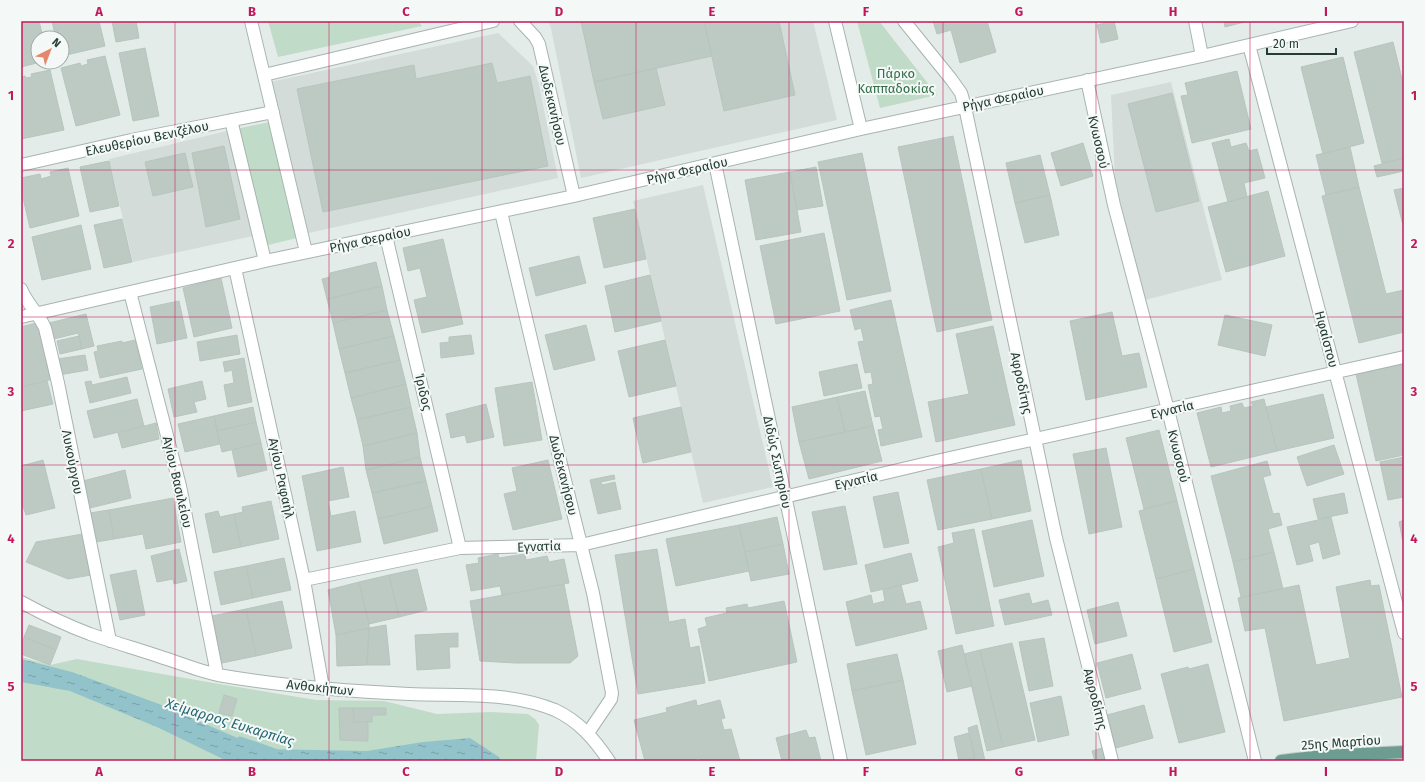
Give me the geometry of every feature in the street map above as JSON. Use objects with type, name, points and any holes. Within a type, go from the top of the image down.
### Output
[{"type":"main road","name":"25ης Μαρτίου","points":[[1281,761],[1324,756],[1404,752]]},
{"type":"street","points":[[251,21],[306,252]]},
{"type":"street","points":[[264,75],[493,21]]},
{"type":"street","name":"Δωδεκανήσου","points":[[520,21],[535,37],[539,44],[574,196]]},
{"type":"street","points":[[836,21],[861,129]]},
{"type":"street","name":"Αφροδίτης","points":[[904,21],[961,93],[965,107],[1034,440],[1056,538],[1112,761]]},
{"type":"street","points":[[1195,21],[1202,56]]},
{"type":"street","name":"Ρήγα Φεραίου","points":[[21,317],[306,252],[574,196],[861,129],[1202,56],[1352,21]]},
{"type":"street","name":"Ηφαίστου","points":[[1249,45],[1404,633]]},
{"type":"street","name":"Κνωσσού","points":[[1087,80],[1114,205],[1168,410],[1255,761]]},
{"type":"street","name":"Ελευθερίου Βενιζέλου","points":[[21,165],[131,140],[273,112]]},
{"type":"street","points":[[231,120],[265,261]]},
{"type":"street","name":"Διδώς Σωτηρίου","points":[[715,163],[841,761]]},
{"type":"street","name":"Δωδεκανήσου","points":[[501,212],[581,545],[612,693],[611,699],[588,733]]},
{"type":"street","name":"Ίριδος","points":[[386,236],[460,548]]},
{"type":"street","name":"Αγίου Ραφαήλ","points":[[235,268],[304,580],[323,688]]},
{"type":"street","name":"Λυκούργου","points":[[21,289],[26,300],[42,320],[45,328],[58,383],[110,641]]},
{"type":"street","name":"Αγίου Βασιλείου","points":[[130,292],[180,486],[217,674]]},
{"type":"street","name":"Εγνατία","points":[[304,580],[460,548],[581,545],[1034,440],[1404,357]]},
{"type":"street","name":"Ανθοκήπων","points":[[21,602],[75,628],[110,641],[217,674],[323,688],[411,694],[478,695],[519,700],[541,705],[565,715],[588,733],[609,761]]},
{"type":"shaded area","points":[[548,21],[813,21],[837,120],[581,178],[551,28]]},
{"type":"shaded area","points":[[498,33],[533,66],[539,85],[558,178],[304,234],[270,82]]},
{"type":"shaded area","points":[[1171,82],[1222,280],[1145,300],[1115,180],[1111,95]]},
{"type":"shaded area","points":[[227,131],[253,236],[133,262],[109,159]]},
{"type":"shaded area","points":[[703,185],[773,487],[703,503],[633,201]]},
{"type":"green space","points":[[268,21],[418,21],[422,26],[278,57]]},
{"type":"green space","name":"Πάρκο Καππαδοκίας","points":[[857,21],[879,21],[937,95],[880,108]]},
{"type":"green space","points":[[279,120],[305,236],[256,248],[227,131]]},
{"type":"green space","points":[[21,657],[50,665],[77,659],[316,700],[384,701],[437,714],[491,712],[528,714],[535,719],[539,725],[536,761],[21,761]]},
{"type":"water","name":"Χείμαρρος Ευκαρπίας","points":[[21,659],[72,672],[159,704],[263,749],[367,751],[423,742],[470,738],[499,757],[501,761],[227,761],[159,728],[70,691],[21,682]]},
{"type":"building","points":[[21,21],[39,21],[41,30],[30,30],[30,65],[21,67]]},
{"type":"building","points":[[52,21],[99,21],[105,46],[70,54],[70,30],[54,30]]},
{"type":"building","points":[[112,21],[136,21],[139,38],[116,42]]},
{"type":"building","points":[[581,21],[704,21],[712,56],[594,82]]},
{"type":"building","points":[[704,21],[779,21],[795,95],[724,111]]},
{"type":"building","points":[[933,21],[987,21],[996,52],[960,63],[951,30],[937,34]]},
{"type":"building","points":[[1114,21],[1118,39],[1101,43],[1097,25]]},
{"type":"building","points":[[1224,21],[1248,21],[1225,27]]},
{"type":"building","points":[[1393,42],[1404,87],[1404,158],[1382,163],[1354,52]]},
{"type":"building","points":[[145,48],[159,116],[133,121],[119,53]]},
{"type":"building","points":[[105,56],[120,115],[76,126],[62,70],[70,70],[70,66],[80,63],[81,66],[88,64],[87,60]]},
{"type":"building","points":[[1343,57],[1364,143],[1323,154],[1301,67]]},
{"type":"building","points":[[492,63],[497,83],[530,76],[548,166],[323,212],[297,89],[414,65],[416,79]]},
{"type":"building","points":[[656,68],[665,105],[603,119],[594,82]]},
{"type":"building","points":[[50,70],[64,130],[21,139],[21,77],[32,77],[31,74]]},
{"type":"building","points":[[1237,71],[1251,129],[1192,143],[1181,96],[1188,95],[1185,83]]},
{"type":"building","points":[[1172,93],[1199,201],[1156,212],[1128,104]]},
{"type":"building","points":[[953,136],[992,320],[937,332],[898,147]]},
{"type":"building","points":[[1229,139],[1231,147],[1246,143],[1249,151],[1257,149],[1265,178],[1244,183],[1247,197],[1228,202],[1212,143]]},
{"type":"building","points":[[1083,143],[1093,176],[1061,186],[1051,153]]},
{"type":"building","points":[[224,146],[240,219],[206,227],[192,153]]},
{"type":"building","points":[[1350,147],[1359,187],[1326,195],[1316,155]]},
{"type":"building","points":[[185,153],[193,187],[153,196],[145,162]]},
{"type":"building","points":[[862,153],[891,291],[847,300],[818,162]]},
{"type":"building","points":[[1040,155],[1050,195],[1015,203],[1006,163]]},
{"type":"building","points":[[1404,158],[1404,171],[1377,177],[1374,166]]},
{"type":"building","points":[[109,161],[119,206],[90,212],[80,167]]},
{"type":"building","points":[[816,167],[823,206],[797,210],[790,172]]},
{"type":"building","points":[[68,168],[79,216],[30,228],[21,189],[21,178],[40,174],[41,179],[51,176],[50,172]]},
{"type":"building","points":[[790,172],[801,232],[756,240],[745,180]]},
{"type":"building","points":[[1359,187],[1386,294],[1404,290],[1404,332],[1359,343],[1322,196]]},
{"type":"building","points":[[1404,188],[1404,229],[1394,190]]},
{"type":"building","points":[[1268,191],[1285,256],[1226,272],[1208,207]]},
{"type":"building","points":[[1050,195],[1059,235],[1025,243],[1015,203]]},
{"type":"building","points":[[635,209],[646,259],[604,268],[593,218]]},
{"type":"building","points":[[122,219],[132,262],[104,268],[94,225]]},
{"type":"building","points":[[81,225],[91,269],[42,280],[32,237]]},
{"type":"building","points":[[824,233],[840,311],[776,324],[760,246]]},
{"type":"building","points":[[443,239],[463,324],[422,333],[414,300],[427,297],[420,268],[408,271],[403,248]]},
{"type":"building","points":[[579,256],[586,283],[536,296],[529,268]]},
{"type":"building","points":[[376,262],[382,286],[327,299],[322,279],[330,277],[330,273]]},
{"type":"building","points":[[650,275],[661,321],[615,332],[605,286]]},
{"type":"building","points":[[221,278],[232,328],[194,337],[183,288]]},
{"type":"building","points":[[382,286],[387,310],[333,323],[327,299]]},
{"type":"building","points":[[891,300],[922,437],[881,446],[878,430],[883,429],[880,416],[875,417],[868,385],[873,384],[871,372],[865,373],[858,342],[864,341],[861,328],[855,330],[850,310]]},
{"type":"building","points":[[179,301],[187,338],[157,344],[150,307]]},
{"type":"building","points":[[387,310],[394,336],[339,349],[333,323]]},
{"type":"building","points":[[1112,312],[1122,356],[1139,353],[1147,387],[1086,400],[1070,321]]},
{"type":"building","points":[[86,314],[94,346],[82,349],[78,333],[54,339],[49,323]]},
{"type":"building","points":[[1225,315],[1272,325],[1265,356],[1218,345]]},
{"type":"building","points":[[40,322],[53,379],[21,387],[21,327]]},
{"type":"building","points":[[586,325],[595,360],[554,370],[545,335]]},
{"type":"building","points":[[993,326],[1015,425],[936,442],[928,402],[969,394],[956,334]]},
{"type":"building","points":[[237,335],[240,354],[200,361],[197,342]]},
{"type":"building","points":[[471,335],[474,354],[441,358],[440,343],[449,342],[449,337]]},
{"type":"building","points":[[79,336],[82,349],[60,354],[57,341]]},
{"type":"building","points":[[394,336],[400,360],[345,373],[339,349]]},
{"type":"building","points":[[135,340],[142,369],[100,378],[94,352],[98,351],[97,346]]},
{"type":"building","points":[[665,340],[676,386],[629,397],[618,351]]},
{"type":"building","points":[[85,355],[88,370],[59,375],[57,359]]},
{"type":"building","points":[[244,358],[252,402],[228,407],[224,385],[234,383],[232,370],[225,372],[223,362]]},
{"type":"building","points":[[400,360],[406,384],[351,398],[345,373]]},
{"type":"building","points":[[1404,363],[1404,455],[1376,461],[1356,374]]},
{"type":"building","points":[[857,364],[862,388],[824,396],[819,372]]},
{"type":"building","points":[[127,377],[131,393],[90,403],[85,382],[91,381],[92,385]]},
{"type":"building","points":[[47,381],[53,404],[21,411],[21,387]]},
{"type":"building","points":[[202,381],[206,399],[194,402],[197,412],[174,417],[168,389]]},
{"type":"building","points":[[532,382],[542,440],[504,446],[495,388]]},
{"type":"building","points":[[406,384],[411,407],[357,420],[351,398]]},
{"type":"building","points":[[865,391],[873,426],[845,432],[837,397]]},
{"type":"building","points":[[1323,394],[1334,438],[1277,451],[1266,407]]},
{"type":"building","points":[[837,397],[845,432],[799,442],[792,407]]},
{"type":"building","points":[[137,399],[144,426],[94,438],[87,411]]},
{"type":"building","points":[[1264,399],[1277,451],[1211,467],[1197,413],[1221,407],[1222,413],[1231,411],[1230,406],[1242,403],[1244,408],[1253,406],[1251,402]]},
{"type":"building","points":[[486,404],[494,437],[467,443],[465,435],[451,438],[446,414]]},
{"type":"building","points":[[253,407],[256,422],[217,431],[214,416]]},
{"type":"building","points":[[411,407],[417,433],[363,446],[357,420]]},
{"type":"building","points":[[681,407],[691,452],[643,463],[633,418]]},
{"type":"building","points":[[214,416],[220,444],[185,452],[178,424]]},
{"type":"building","points":[[256,422],[261,443],[222,452],[217,431]]},
{"type":"building","points":[[156,423],[159,439],[122,448],[118,433]]},
{"type":"building","points":[[873,426],[882,461],[809,479],[799,442]]},
{"type":"building","points":[[1159,430],[1177,501],[1144,509],[1126,438]]},
{"type":"building","points":[[417,433],[420,457],[366,470],[363,446]]},
{"type":"building","points":[[261,443],[267,470],[238,477],[232,450]]},
{"type":"building","points":[[1334,445],[1344,474],[1307,486],[1297,457]]},
{"type":"building","points":[[1106,448],[1122,527],[1089,534],[1073,454]]},
{"type":"building","points":[[420,457],[426,481],[372,493],[366,470]]},
{"type":"building","points":[[1404,457],[1404,497],[1388,500],[1380,462]]},
{"type":"building","points":[[43,460],[55,508],[26,515],[21,500],[21,466]]},
{"type":"building","points":[[548,460],[562,519],[513,530],[504,494],[517,491],[512,468]]},
{"type":"building","points":[[1021,460],[1031,511],[992,519],[981,469]]},
{"type":"building","points":[[1267,461],[1271,475],[1263,477],[1273,514],[1279,513],[1282,525],[1268,529],[1274,552],[1233,562],[1211,476]]},
{"type":"building","points":[[343,467],[349,497],[328,501],[331,516],[355,511],[361,542],[317,551],[302,476]]},
{"type":"building","points":[[981,469],[992,519],[938,530],[927,480]]},
{"type":"building","points":[[125,470],[131,498],[90,508],[83,481]]},
{"type":"building","points":[[614,475],[615,479],[601,482],[602,485],[615,482],[621,509],[598,514],[590,480]]},
{"type":"building","points":[[426,481],[432,506],[378,519],[372,493]]},
{"type":"building","points":[[898,492],[909,543],[884,548],[873,497]]},
{"type":"building","points":[[1344,493],[1348,513],[1318,519],[1313,499]]},
{"type":"building","points":[[173,498],[181,542],[146,549],[143,534],[114,539],[109,510]]},
{"type":"building","points":[[271,501],[279,539],[241,547],[234,514],[243,512],[242,507]]},
{"type":"building","points":[[1177,501],[1194,569],[1156,579],[1139,511]]},
{"type":"building","points":[[432,506],[438,531],[384,544],[378,519]]},
{"type":"building","points":[[845,506],[857,564],[824,570],[812,512]]},
{"type":"building","points":[[109,510],[114,539],[96,542],[90,513]]},
{"type":"building","points":[[218,511],[220,517],[234,514],[241,547],[213,553],[205,514]]},
{"type":"building","points":[[777,517],[783,544],[745,552],[739,525]]},
{"type":"building","points":[[1331,517],[1340,554],[1323,559],[1319,542],[1309,545],[1313,561],[1297,565],[1287,527]]},
{"type":"building","points":[[1032,520],[1044,576],[994,587],[982,531]]},
{"type":"building","points":[[1404,520],[1404,547],[1399,522]]},
{"type":"building","points":[[739,525],[749,571],[676,586],[666,539]]},
{"type":"building","points":[[974,529],[994,626],[956,634],[938,547],[954,543],[952,533]]},
{"type":"building","points":[[83,534],[91,575],[68,579],[26,562],[36,542]]},
{"type":"building","points":[[783,544],[789,574],[751,581],[745,552]]},
{"type":"building","points":[[179,549],[187,581],[174,584],[173,579],[157,582],[151,556]]},
{"type":"building","points":[[657,549],[669,622],[685,619],[690,648],[699,646],[705,683],[638,694],[615,555]]},
{"type":"building","points":[[1274,552],[1283,589],[1241,597],[1233,562]]},
{"type":"building","points":[[911,553],[918,581],[871,592],[865,565]]},
{"type":"building","points":[[498,554],[499,558],[525,554],[526,560],[547,556],[549,562],[564,559],[569,583],[502,595],[500,586],[471,591],[466,565],[479,563],[478,558]]},
{"type":"building","points":[[284,558],[291,590],[253,598],[246,566]]},
{"type":"building","points":[[246,566],[253,598],[221,605],[214,572]]},
{"type":"building","points":[[417,569],[427,610],[399,617],[389,575]]},
{"type":"building","points":[[1194,569],[1212,642],[1174,652],[1156,579]]},
{"type":"building","points":[[136,570],[145,615],[120,620],[110,575]]},
{"type":"building","points":[[389,575],[399,617],[369,624],[359,582]]},
{"type":"building","points":[[1370,580],[1371,586],[1379,585],[1402,697],[1284,721],[1265,628],[1245,631],[1238,598],[1299,585],[1316,665],[1350,658],[1336,587]]},
{"type":"building","points":[[359,582],[369,628],[336,635],[328,590]]},
{"type":"building","points":[[564,584],[578,656],[570,663],[515,663],[480,661],[470,601]]},
{"type":"building","points":[[901,585],[906,604],[920,601],[927,629],[856,646],[846,602],[871,595],[873,604],[885,601],[883,590]]},
{"type":"building","points":[[1029,593],[1032,604],[1048,600],[1052,615],[1005,625],[999,600]]},
{"type":"building","points":[[282,601],[292,648],[256,656],[246,609]]},
{"type":"building","points":[[784,601],[797,662],[709,681],[698,629],[707,626],[705,618],[727,613],[726,608],[747,604],[748,608]]},
{"type":"building","points":[[1118,602],[1127,636],[1095,644],[1087,610]]},
{"type":"building","points":[[246,609],[256,656],[222,663],[212,616]]},
{"type":"building","points":[[29,625],[61,637],[56,650],[24,637]]},
{"type":"building","points":[[386,625],[390,665],[367,665],[369,628]]},
{"type":"building","points":[[369,628],[367,665],[337,666],[336,635]]},
{"type":"building","points":[[458,633],[458,647],[449,647],[450,668],[417,670],[415,635]]},
{"type":"building","points":[[24,637],[56,650],[50,665],[21,654],[21,646]]},
{"type":"building","points":[[1044,638],[1053,686],[1029,691],[1019,642]]},
{"type":"building","points":[[1012,643],[1035,740],[1003,747],[980,650]]},
{"type":"building","points":[[962,645],[972,686],[947,692],[938,651]]},
{"type":"building","points":[[980,650],[1003,747],[987,751],[964,654]]},
{"type":"building","points":[[897,654],[903,680],[852,691],[847,664]]},
{"type":"building","points":[[1132,654],[1141,689],[1106,698],[1097,663]]},
{"type":"building","points":[[1208,664],[1225,732],[1179,743],[1161,674],[1188,667],[1189,669]]},
{"type":"building","points":[[903,680],[916,744],[866,755],[852,691]]},
{"type":"building","points":[[224,695],[237,699],[232,716],[219,713]]},
{"type":"building","points":[[1061,696],[1069,735],[1038,742],[1030,703]]},
{"type":"building","points":[[696,700],[697,706],[720,700],[725,718],[721,719],[724,730],[731,729],[740,761],[701,761],[700,758],[687,761],[645,761],[634,720],[667,712],[666,708]]},
{"type":"building","points":[[1144,705],[1153,738],[1116,748],[1107,715]]},
{"type":"building","points":[[339,708],[353,708],[354,722],[368,722],[368,741],[340,740]]},
{"type":"building","points":[[353,708],[386,708],[386,715],[372,715],[372,722],[354,722]]},
{"type":"building","points":[[977,725],[985,761],[959,761],[975,758],[968,728]]},
{"type":"building","points":[[806,730],[809,738],[815,737],[821,761],[782,761],[776,738]]},
{"type":"building","points":[[969,733],[975,758],[959,761],[954,737]]},
{"type":"building","points":[[1102,748],[1106,761],[1095,761],[1092,751]]},
{"type":"waterway","name":"Χείμαρρος Ευκαρπίας","points":[[240,740],[275,752]]}]
